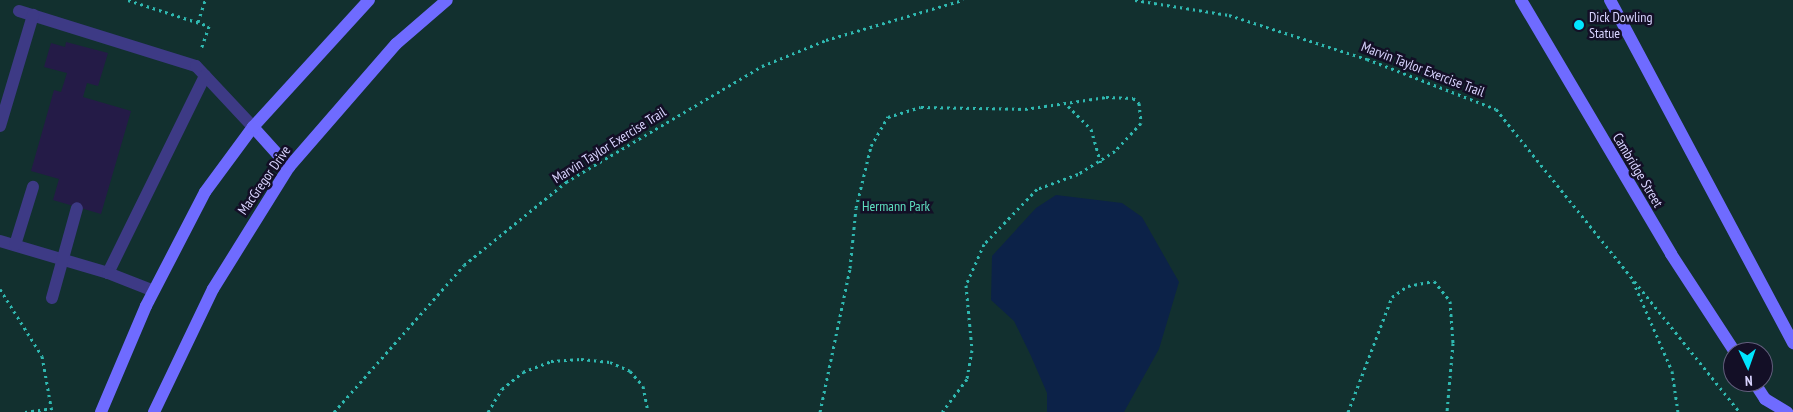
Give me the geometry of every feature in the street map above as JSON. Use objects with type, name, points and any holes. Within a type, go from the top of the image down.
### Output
[{"type":"main road","points":[[101,412],[154,292],[206,192],[253,127],[369,0]]},
{"type":"main road","name":"MacGregor Drive","points":[[154,412],[214,289],[288,167],[396,44],[448,0]]},
{"type":"main road","name":"Cambridge Street","points":[[1521,0],[1670,254],[1728,342]]},
{"type":"main road","points":[[1610,0],[1793,343]]},
{"type":"main road","points":[[253,127],[288,167]]},
{"type":"main road","points":[[1760,392],[1765,399],[1787,412]]},
{"type":"lane","points":[[19,10],[196,66],[253,127]]},
{"type":"lane","points":[[0,126],[33,15]]},
{"type":"lane","points":[[108,274],[205,76]]},
{"type":"lane","points":[[15,245],[33,186]]},
{"type":"lane","points":[[52,298],[77,208]]},
{"type":"lane","points":[[0,241],[108,274],[154,292]]},
{"type":"path","points":[[128,0],[209,26],[196,66]]},
{"type":"path","points":[[198,22],[205,0]]},
{"type":"path","name":"Marvin Taylor Exercise Trail","points":[[334,412],[464,265],[566,182],[762,66],[826,40],[963,0]]},
{"type":"path","name":"Marvin Taylor Exercise Trail","points":[[1135,0],[1229,16],[1367,59],[1496,109],[1740,412]]},
{"type":"path","points":[[820,412],[850,268],[856,208],[880,126],[899,111],[921,107],[1068,106],[1121,96],[1140,103],[1141,123],[1101,163],[1037,189],[984,244],[966,285],[972,350],[966,379],[942,412]]},
{"type":"path","points":[[1068,106],[1091,129],[1101,163]]},
{"type":"path","name":"Marvin Taylor Exercise Trail","points":[[1630,275],[1669,363],[1678,412]]},
{"type":"path","points":[[1348,412],[1392,297],[1408,286],[1434,281],[1450,302],[1453,343],[1447,412]]},
{"type":"path","points":[[0,290],[42,356],[52,410],[25,412]]},
{"type":"path","points":[[488,412],[502,389],[523,372],[551,361],[581,359],[610,362],[630,371],[643,386],[648,412]]},
{"type":"green space","name":"Hermann Park","points":[[0,0],[1793,0],[1793,412],[0,412]]},
{"type":"water","points":[[1056,195],[1122,203],[1142,217],[1179,282],[1159,349],[1124,412],[1047,412],[1047,393],[1014,321],[991,300],[992,256],[1036,208]]},
{"type":"building","points":[[66,42],[108,53],[98,86],[87,83],[83,97],[131,111],[101,214],[53,200],[59,179],[31,171],[54,90],[61,92],[67,73],[44,67],[51,43],[65,47]]},
{"type":"place","name":"Dick Dowling Statue","points":[[1579,25]]}]
